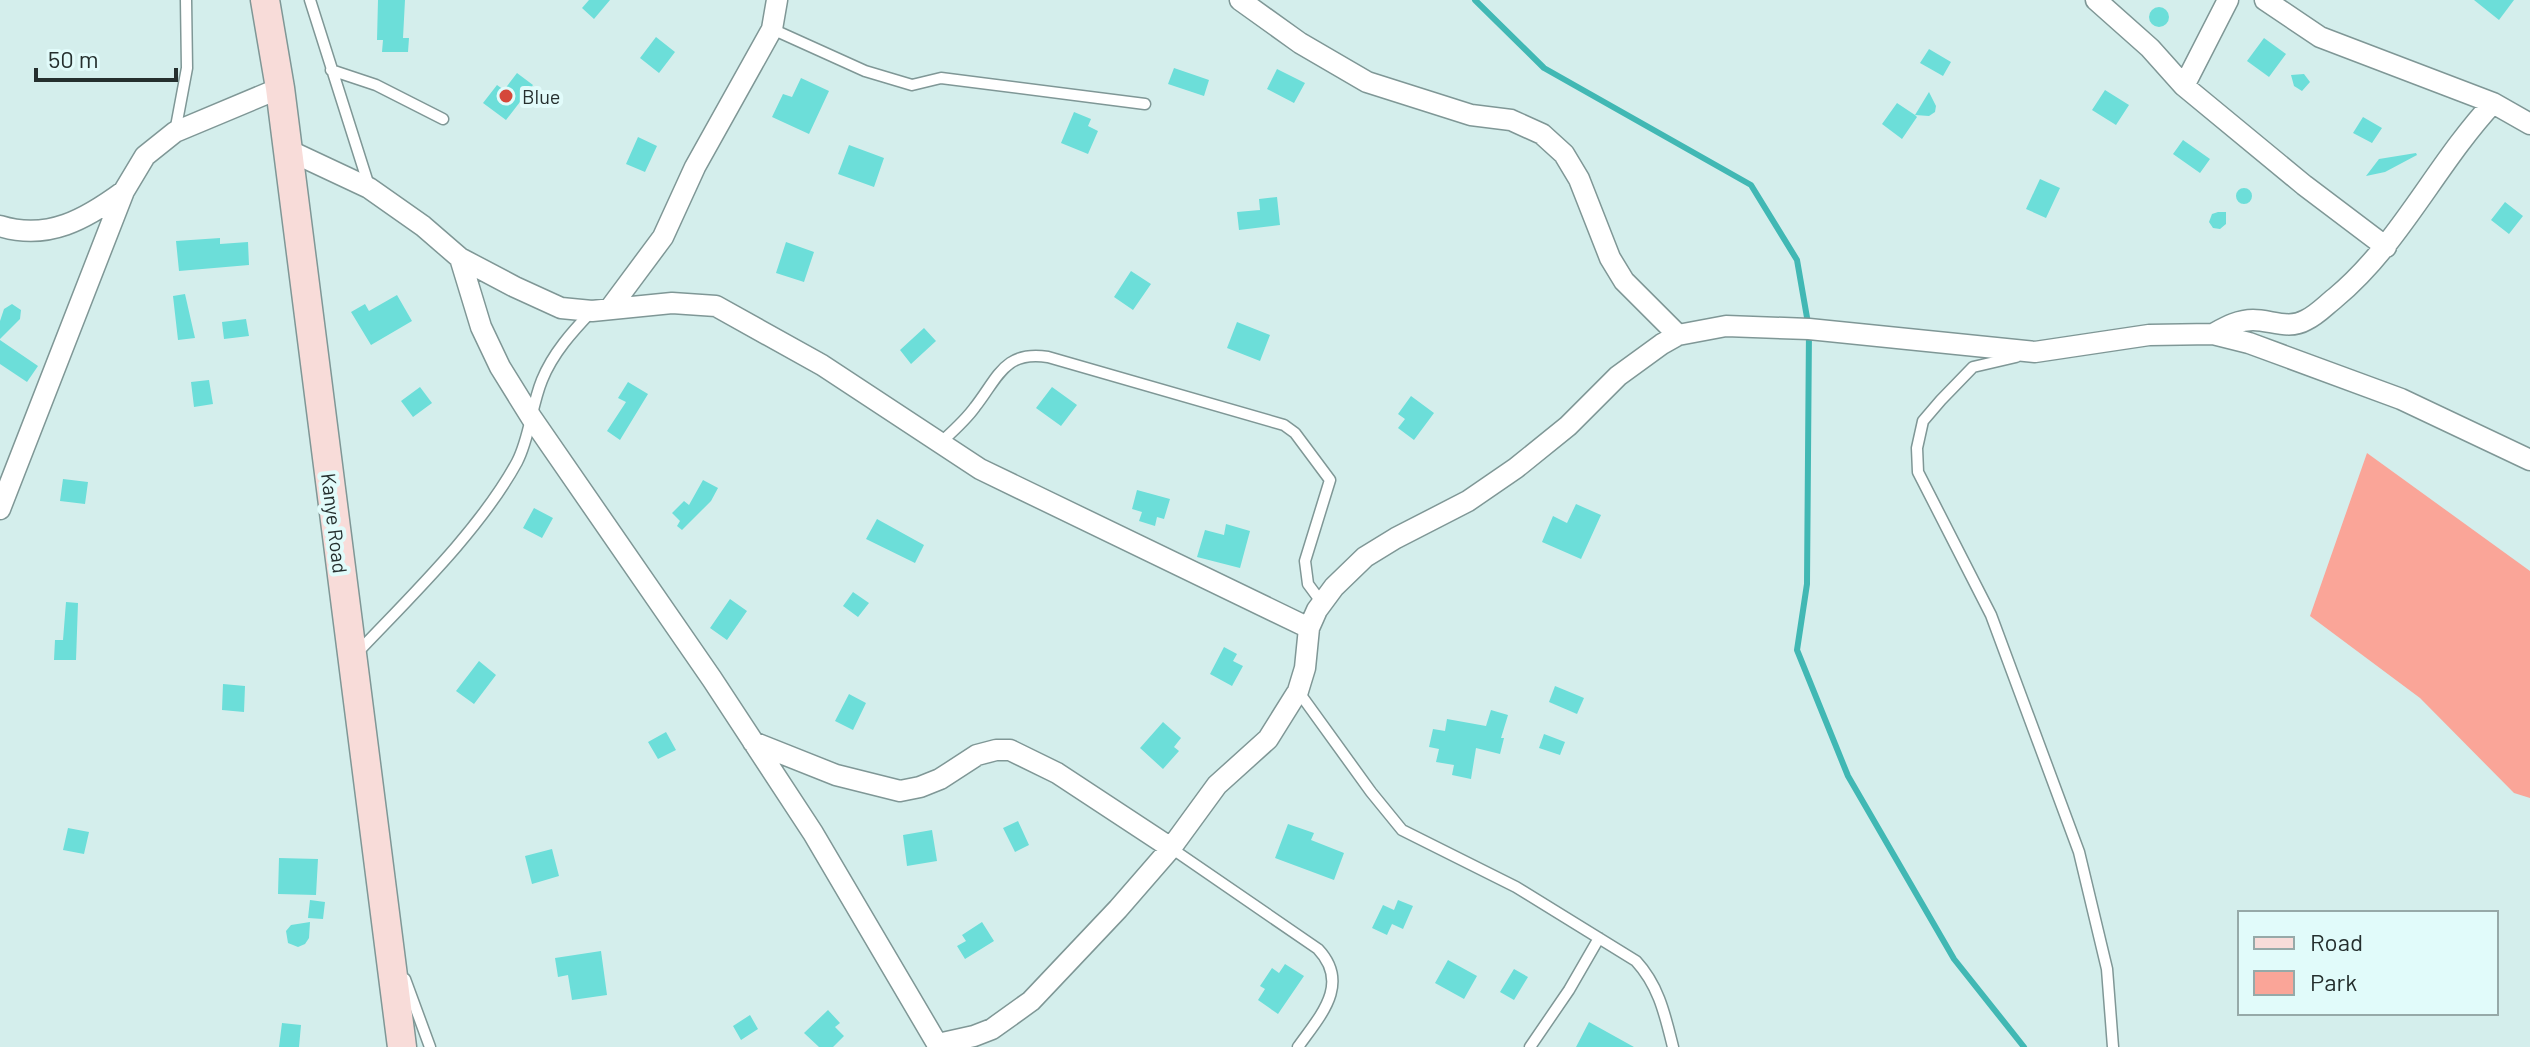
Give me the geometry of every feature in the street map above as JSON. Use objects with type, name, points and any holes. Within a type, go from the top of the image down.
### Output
[{"type":"main road","name":"Kanye Road","points":[[265,0],[280,88],[402,1047]]},
{"type":"street","points":[[601,309],[663,237],[695,167],[772,29],[777,0]]},
{"type":"street","points":[[1240,0],[1300,43],[1367,82],[1471,115],[1511,120],[1542,134],[1564,154],[1579,179],[1610,258],[1624,281],[1678,335]]},
{"type":"street","points":[[2096,0],[2150,48],[2184,86],[2304,185],[2386,247]]},
{"type":"street","points":[[2184,86],[2228,0]]},
{"type":"street","points":[[2265,0],[2320,37],[2493,103],[2530,124]]},
{"type":"street","points":[[0,509],[124,191],[145,156],[175,132],[280,88]]},
{"type":"street","points":[[2213,334],[2234,323],[2251,320],[2299,324],[2349,287],[2386,247],[2474,124],[2493,103]]},
{"type":"street","points":[[288,150],[369,188],[423,226],[460,258],[561,308],[601,309],[672,303],[716,306],[822,365],[980,469],[1309,628]]},
{"type":"street","points":[[0,226],[20,232],[54,229],[90,215],[124,191]]},
{"type":"street","points":[[460,258],[481,327],[500,367],[813,833],[939,1045],[992,1029],[1031,1001],[1171,848],[1217,785],[1268,739],[1298,691],[1305,668],[1309,628],[1322,603],[1365,557],[1468,501],[1516,468],[1568,426],[1618,376],[1678,335],[1726,326],[1809,329],[2035,352],[2149,335],[2213,334],[2249,343],[2401,399],[2530,460]]},
{"type":"street","points":[[752,742],[836,775],[900,791],[940,779],[977,755],[1010,750],[1057,773],[1171,848]]},
{"type":"lane","points":[[175,132],[187,68],[186,0]]},
{"type":"lane","points":[[310,0],[369,188]]},
{"type":"lane","points":[[772,29],[865,71],[912,85],[941,78],[1145,104]]},
{"type":"lane","points":[[331,70],[376,85],[443,119]]},
{"type":"lane","points":[[352,659],[432,574],[501,489],[525,444],[541,381],[557,351],[601,309]]},
{"type":"lane","points":[[2035,352],[1973,367],[1962,378],[1923,421],[1917,448],[1918,472],[1991,615],[2079,852],[2107,969],[2113,1047]]},
{"type":"lane","points":[[939,444],[963,422],[993,380],[1013,361],[1029,354],[1284,425],[1295,433],[1330,480],[1305,561],[1308,584],[1322,603]]},
{"type":"lane","points":[[1298,691],[1402,830],[1516,887],[1636,961],[1649,975],[1659,994],[1673,1047]]},
{"type":"lane","points":[[1171,848],[1318,949],[1331,966],[1334,975],[1332,991],[1323,1013],[1298,1047]]},
{"type":"lane","points":[[388,932],[430,1047]]},
{"type":"lane","points":[[1530,1047],[1569,990],[1599,938]]},
{"type":"green space","points":[[2367,453],[2530,571],[2530,798],[2514,793],[2420,698],[2310,616]]},
{"type":"building","points":[[378,0],[405,0],[403,38],[409,38],[408,52],[382,52],[383,40],[377,40]]},
{"type":"building","points":[[589,0],[610,0],[594,19],[582,8]]},
{"type":"building","points":[[2474,0],[2514,0],[2499,20]]},
{"type":"building","points":[[2159,7],[2166,10],[2169,17],[2166,24],[2159,27],[2152,24],[2149,17],[2152,10]]},
{"type":"building","points":[[656,37],[675,52],[659,73],[640,58]]},
{"type":"building","points":[[2264,38],[2286,54],[2269,77],[2247,61]]},
{"type":"building","points":[[1929,49],[1951,62],[1943,76],[1920,63]]},
{"type":"building","points":[[1174,68],[1209,80],[1204,96],[1168,84]]},
{"type":"building","points":[[1277,69],[1305,83],[1294,103],[1267,89]]},
{"type":"building","name":"Blue","points":[[517,73],[533,85],[506,120],[483,103],[497,85],[504,90]]},
{"type":"building","points":[[2304,74],[2310,82],[2302,91],[2294,86],[2291,75]]},
{"type":"building","points":[[801,78],[829,91],[809,134],[772,117],[783,94],[792,97]]},
{"type":"building","points":[[2105,90],[2129,105],[2116,125],[2092,110]]},
{"type":"building","points":[[1929,92],[1936,106],[1935,112],[1929,116],[1915,115]]},
{"type":"building","points":[[1897,103],[1917,117],[1902,139],[1882,124]]},
{"type":"building","points":[[1074,112],[1091,119],[1088,126],[1098,131],[1088,154],[1061,143]]},
{"type":"building","points":[[2363,117],[2382,128],[2372,143],[2353,133]]},
{"type":"building","points":[[638,137],[657,146],[645,172],[626,164]]},
{"type":"building","points":[[2183,140],[2210,159],[2200,173],[2173,154]]},
{"type":"building","points":[[849,145],[884,158],[874,187],[838,174]]},
{"type":"building","points":[[2416,153],[2385,172],[2366,176],[2379,159]]},
{"type":"building","points":[[2040,179],[2060,188],[2046,218],[2026,209]]},
{"type":"building","points":[[2241,188],[2247,188],[2252,196],[2250,202],[2241,204],[2236,199],[2236,193]]},
{"type":"building","points":[[1277,197],[1280,225],[1239,230],[1237,212],[1260,210],[1259,199]]},
{"type":"building","points":[[2505,202],[2523,216],[2509,234],[2491,220]]},
{"type":"building","points":[[2226,212],[2226,224],[2220,229],[2213,228],[2209,222],[2212,214]]},
{"type":"building","points":[[220,238],[220,244],[248,242],[249,265],[179,271],[176,241]]},
{"type":"building","points":[[786,242],[814,252],[804,282],[776,273]]},
{"type":"building","points":[[1131,271],[1151,284],[1133,310],[1114,297]]},
{"type":"building","points":[[185,294],[195,338],[178,340],[173,296]]},
{"type":"building","points":[[397,295],[412,321],[371,345],[351,312],[365,304],[369,311]]},
{"type":"building","points":[[12,304],[21,310],[20,319],[0,339],[4,309]]},
{"type":"building","points":[[246,319],[249,336],[224,339],[222,322]]},
{"type":"building","points":[[1237,322],[1270,335],[1260,361],[1227,348]]},
{"type":"building","points":[[924,328],[936,341],[911,364],[900,350]]},
{"type":"building","points":[[0,340],[38,366],[27,382],[0,364]]},
{"type":"building","points":[[209,380],[213,404],[194,407],[191,382]]},
{"type":"building","points":[[628,382],[648,394],[620,440],[607,431],[626,402],[618,398]]},
{"type":"building","points":[[420,387],[432,403],[413,417],[401,401]]},
{"type":"building","points":[[1052,387],[1077,405],[1061,426],[1036,408]]},
{"type":"building","points":[[1411,396],[1434,413],[1414,440],[1398,428],[1405,419],[1398,414]]},
{"type":"building","points":[[63,479],[88,482],[85,504],[60,501]]},
{"type":"building","points":[[703,480],[718,488],[711,501],[682,530],[677,526],[680,521],[672,513],[684,501],[689,505]]},
{"type":"building","points":[[1137,490],[1170,499],[1164,519],[1157,517],[1155,526],[1139,521],[1142,512],[1132,509]]},
{"type":"building","points":[[1576,504],[1601,515],[1581,559],[1542,542],[1553,516],[1567,523]]},
{"type":"building","points":[[534,508],[553,518],[542,538],[523,528]]},
{"type":"building","points":[[877,519],[924,545],[915,563],[866,539]]},
{"type":"building","points":[[1226,524],[1250,531],[1240,568],[1197,557],[1205,530],[1224,535]]},
{"type":"building","points":[[853,592],[869,603],[858,617],[843,606]]},
{"type":"building","points":[[730,599],[747,611],[727,640],[710,628]]},
{"type":"building","points":[[66,602],[78,603],[76,660],[54,660],[55,640],[63,640]]},
{"type":"building","points":[[1224,647],[1237,654],[1233,661],[1243,666],[1232,686],[1210,674]]},
{"type":"building","points":[[479,661],[496,675],[474,704],[456,691]]},
{"type":"building","points":[[223,684],[245,686],[244,712],[222,710]]},
{"type":"building","points":[[1555,686],[1584,698],[1577,714],[1549,702]]},
{"type":"building","points":[[849,694],[866,703],[853,730],[835,721]]},
{"type":"building","points":[[1491,710],[1508,715],[1500,754],[1476,748],[1471,779],[1452,775],[1454,765],[1436,762],[1439,749],[1429,747],[1433,729],[1445,731],[1447,719],[1486,726]]},
{"type":"building","points":[[1163,722],[1181,738],[1174,747],[1179,751],[1163,769],[1140,748]]},
{"type":"building","points":[[666,732],[676,750],[658,759],[648,742]]},
{"type":"building","points":[[1544,734],[1565,742],[1560,755],[1539,748]]},
{"type":"building","points":[[1018,821],[1029,845],[1015,852],[1003,828]]},
{"type":"building","points":[[1288,824],[1314,833],[1311,840],[1344,853],[1334,880],[1275,858]]},
{"type":"building","points":[[68,828],[89,832],[84,854],[63,850]]},
{"type":"building","points":[[932,830],[937,861],[907,866],[903,835]]},
{"type":"building","points":[[552,849],[559,876],[532,884],[525,856]]},
{"type":"building","points":[[279,858],[318,859],[316,895],[278,894]]},
{"type":"building","points":[[310,900],[325,902],[323,919],[308,918]]},
{"type":"building","points":[[1398,900],[1413,906],[1403,929],[1392,924],[1387,935],[1372,928],[1383,905],[1394,910]]},
{"type":"building","points":[[310,922],[309,938],[305,944],[298,947],[288,943],[286,931],[291,925]]},
{"type":"building","points":[[982,922],[994,941],[965,959],[957,946],[966,941],[962,935]]},
{"type":"building","points":[[601,951],[607,995],[572,1000],[568,975],[558,977],[555,958]]},
{"type":"building","points":[[1448,960],[1477,976],[1464,999],[1435,983]]},
{"type":"building","points":[[1285,964],[1304,976],[1278,1014],[1258,1000],[1265,989],[1260,986],[1272,968],[1279,973]]},
{"type":"building","points":[[1514,969],[1528,977],[1514,1000],[1500,992]]},
{"type":"building","points":[[828,1010],[840,1023],[835,1027],[844,1036],[833,1047],[819,1047],[804,1033]]},
{"type":"building","points":[[750,1015],[758,1029],[741,1040],[733,1026]]},
{"type":"building","points":[[1589,1022],[1634,1047],[1576,1047]]},
{"type":"building","points":[[282,1023],[301,1025],[299,1047],[279,1047]]},
{"type":"waterway","points":[[1475,0],[1544,68],[1751,185],[1797,260],[1809,329],[1807,584],[1797,650],[1848,776],[1954,959],[2024,1047]]},
{"type":"place","name":"Blue","points":[[506,96]]}]
